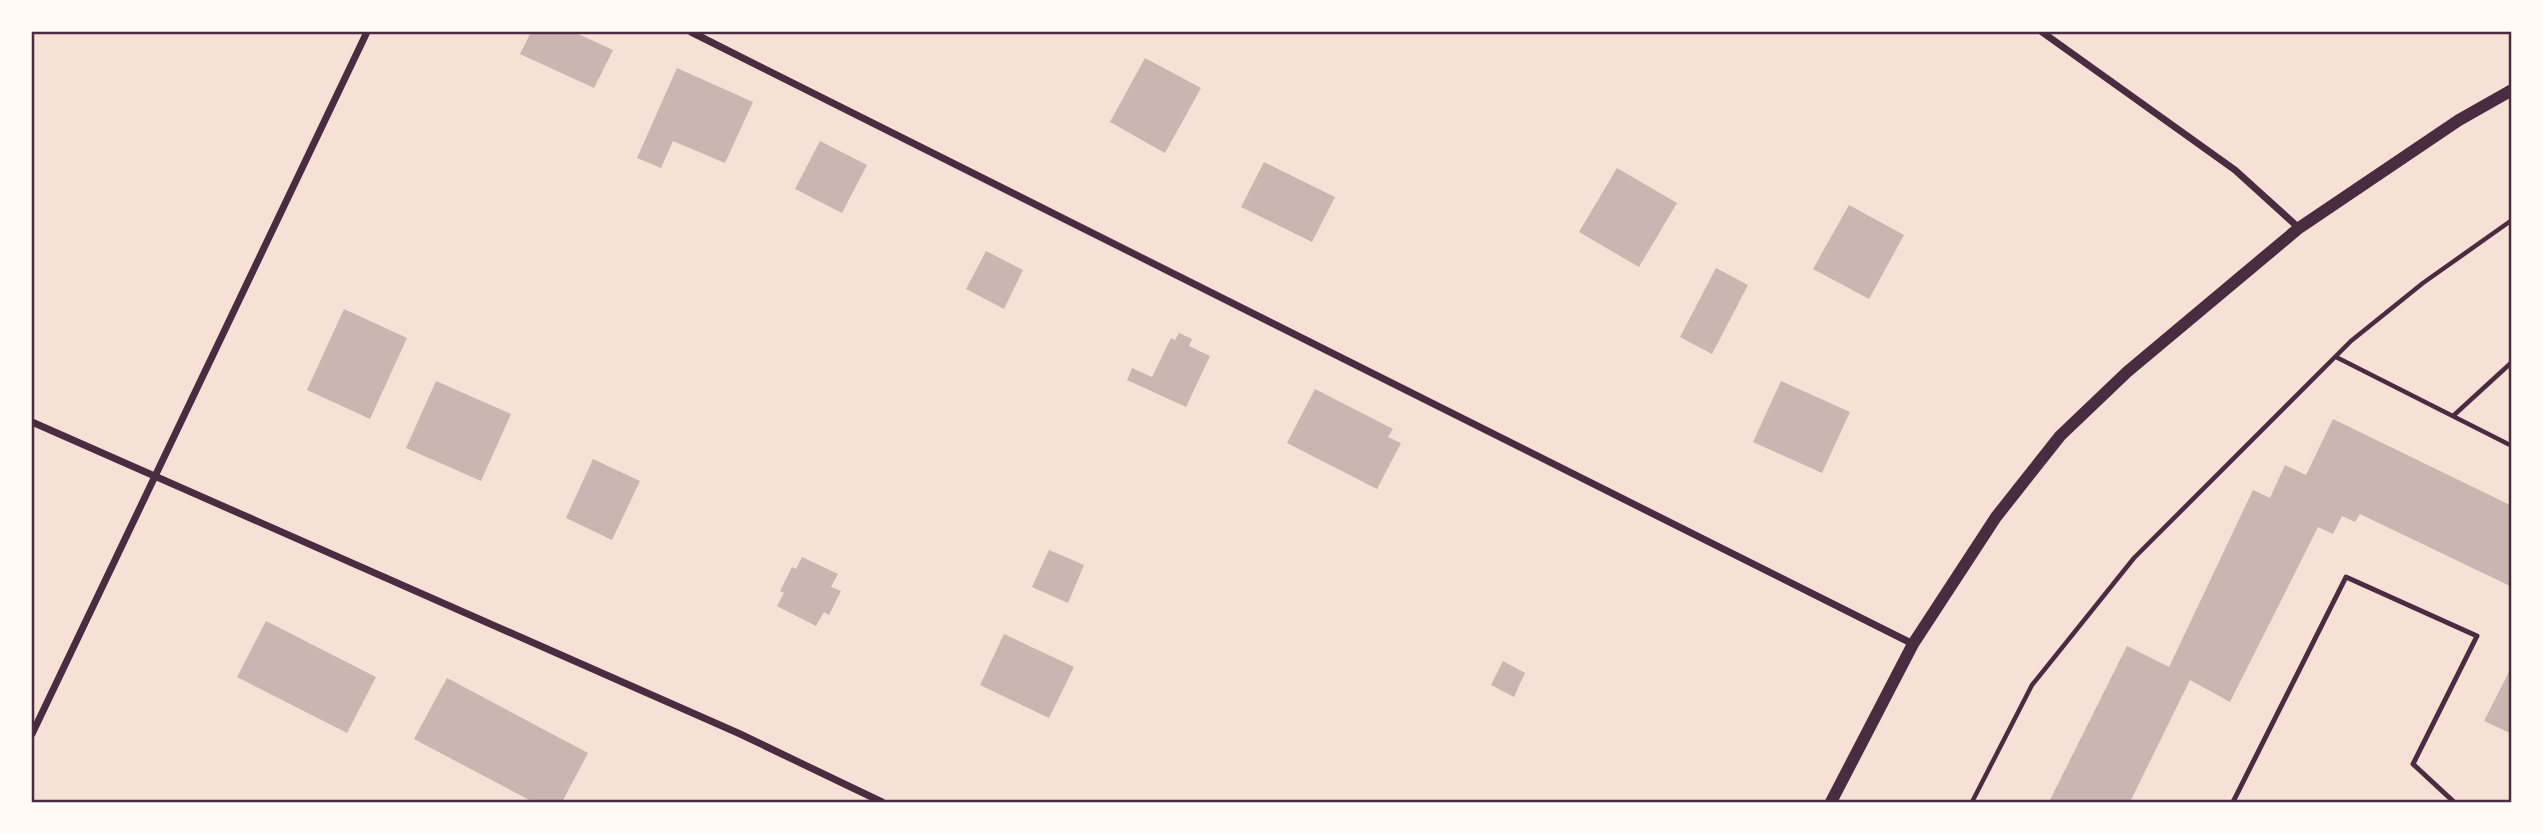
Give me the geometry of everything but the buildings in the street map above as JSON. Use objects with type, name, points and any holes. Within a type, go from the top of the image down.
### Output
[{"type":"street","points":[[32,734],[367,32]]},
{"type":"street","points":[[691,32],[1913,644]]},
{"type":"street","points":[[2042,32],[2235,170],[2299,228]]},
{"type":"street","points":[[1831,803],[1913,644],[1996,517],[2060,436],[2138,363],[2299,228],[2459,120],[2511,90]]},
{"type":"street","points":[[32,422],[738,733],[882,803]]},
{"type":"lane","points":[[2233,803],[2346,577],[2477,636],[2413,764],[2454,803]]},
{"type":"path","points":[[1972,803],[2032,685],[2134,558],[2351,341],[2423,283],[2511,220]]},
{"type":"path","points":[[2336,357],[2511,446]]},
{"type":"path","points":[[2452,416],[2511,362]]}]
